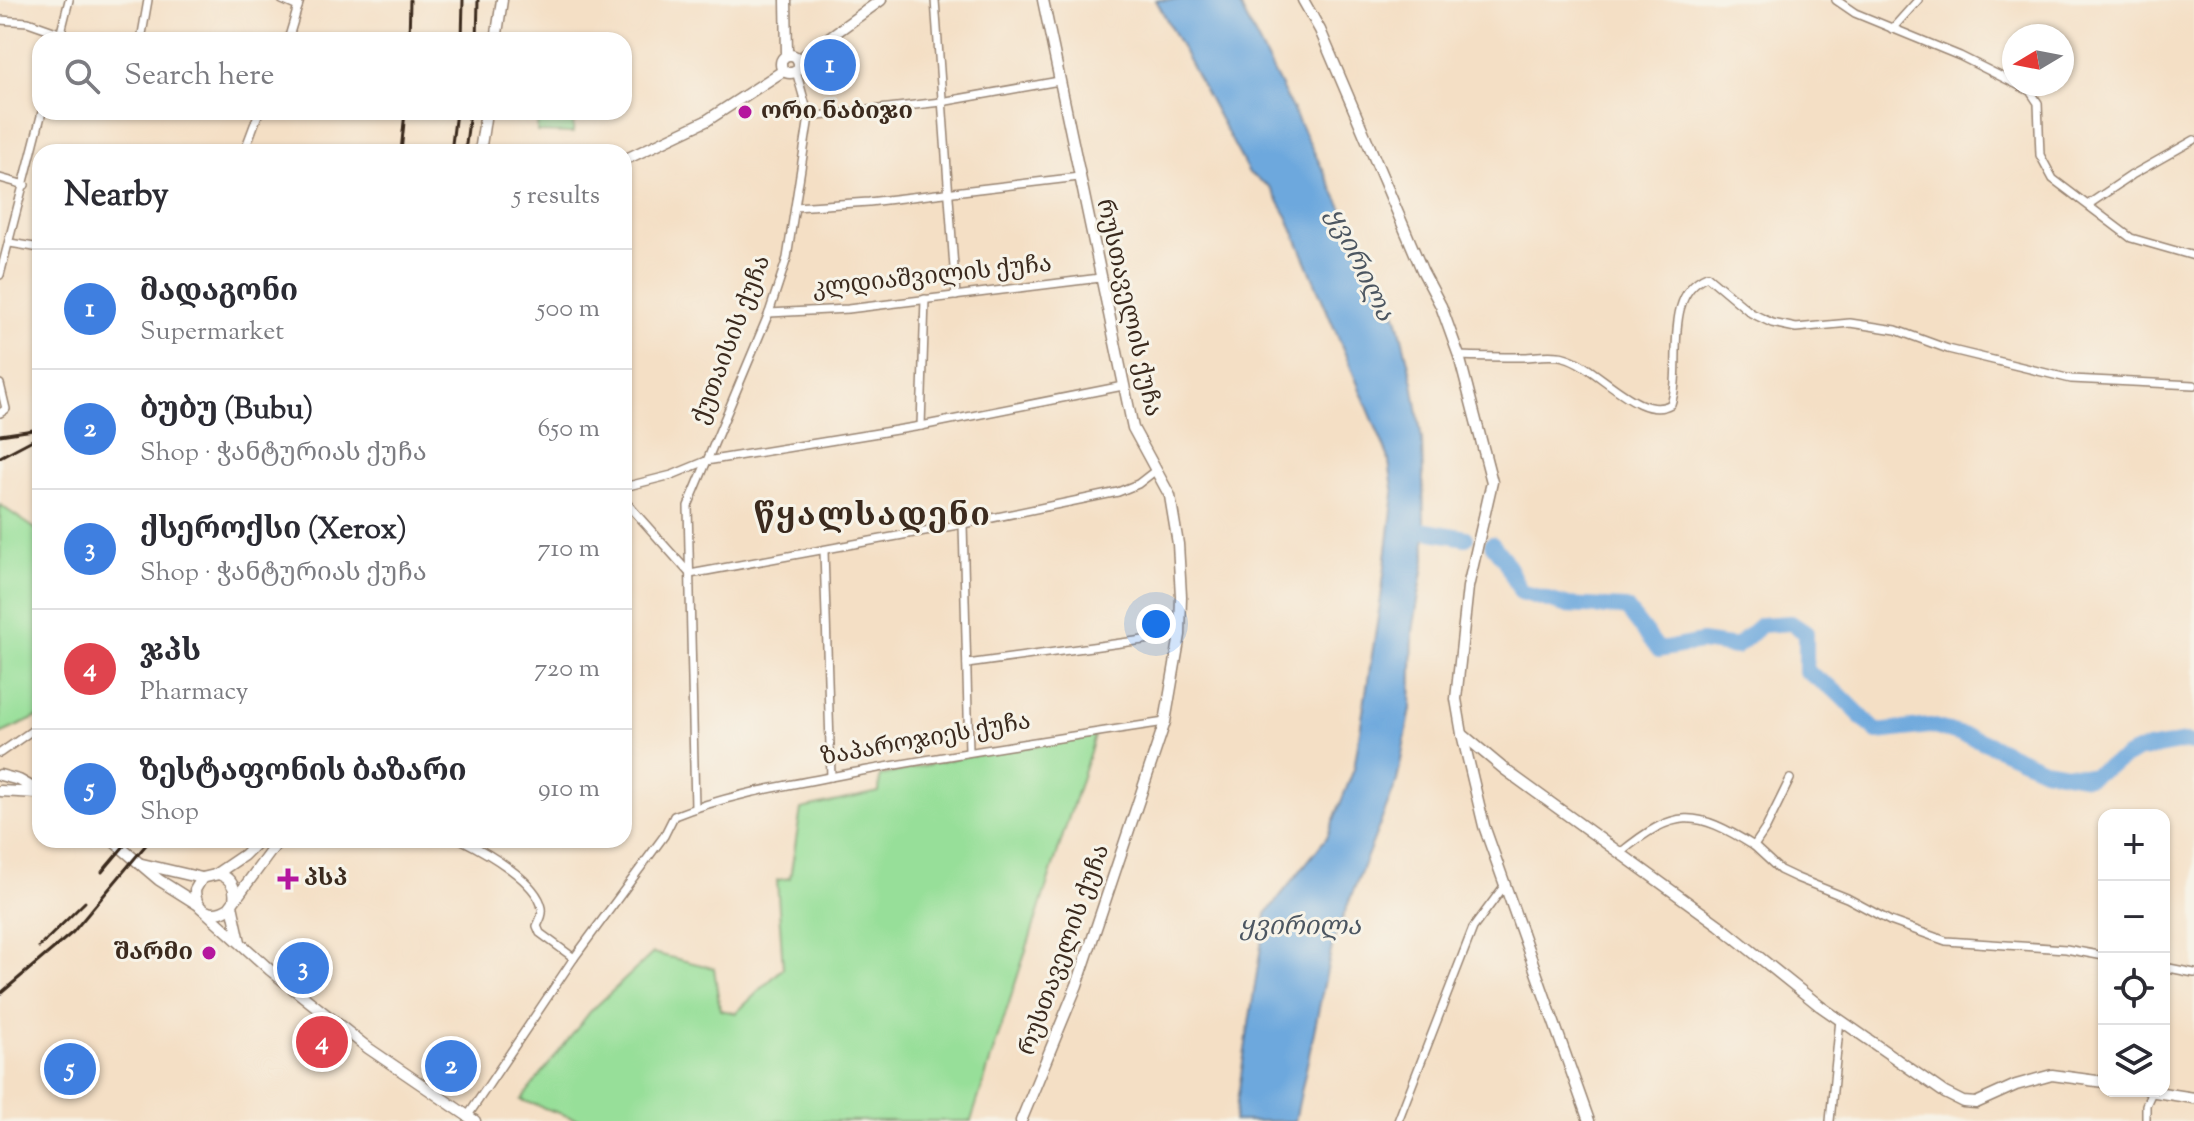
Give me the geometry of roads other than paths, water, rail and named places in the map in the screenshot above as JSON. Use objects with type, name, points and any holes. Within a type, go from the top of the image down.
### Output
[{"type":"street","points":[[61,32],[69,0]]},
{"type":"street","points":[[142,32],[148,0]]},
{"type":"street","points":[[282,0],[299,4],[290,32]]},
{"type":"street","points":[[497,32],[502,0]]},
{"type":"street","points":[[783,71],[780,61],[787,54],[786,0]]},
{"type":"street","points":[[632,156],[706,121],[783,71],[790,73],[881,0]]},
{"type":"street","points":[[935,0],[956,296]]},
{"type":"street","name":"რუსთაველის ქუჩა","points":[[1021,1121],[1077,985],[1165,722],[1180,635],[1181,596],[1178,544],[1170,496],[1133,428],[1043,0]]},
{"type":"street","points":[[1303,0],[1320,30],[1416,256],[1441,306],[1459,356],[1492,482],[1468,587],[1456,699],[1484,826],[1589,1121]]},
{"type":"street","points":[[1836,0],[1855,13],[1960,56],[2002,77]]},
{"type":"street","points":[[1892,29],[1918,0]]},
{"type":"street","points":[[0,20],[28,22],[51,32]]},
{"type":"street","points":[[787,54],[794,55],[797,66]]},
{"type":"street","name":"ქუთაისის ქუჩა","points":[[695,808],[688,506],[769,313],[787,258],[809,117],[797,66]]},
{"type":"street","points":[[809,117],[941,102],[1059,81]]},
{"type":"street","points":[[2033,96],[2038,103],[2040,155],[2053,179],[2131,238],[2194,256]]},
{"type":"street","points":[[35,144],[40,120]]},
{"type":"street","points":[[247,144],[256,120]]},
{"type":"street","points":[[481,144],[485,120]]},
{"type":"street","points":[[2089,204],[2194,140]]},
{"type":"street","points":[[0,275],[32,155]]},
{"type":"street","points":[[795,207],[948,194],[1079,177]]},
{"type":"street","points":[[0,178],[25,185]]},
{"type":"street","points":[[10,243],[32,247]]},
{"type":"street","points":[[1459,356],[1560,356],[1580,362],[1642,406],[1655,410],[1664,408],[1671,404],[1675,392],[1675,340],[1686,292],[1698,279],[1707,276],[1751,313],[1772,323],[1796,328],[1850,323],[1896,330],[1948,349],[2071,379],[2194,385]]},
{"type":"street","name":"კლდიაშვილის ქუჩა","points":[[769,313],[848,309],[1100,278]]},
{"type":"street","points":[[921,426],[925,299]]},
{"type":"street","points":[[0,384],[6,405],[0,413]]},
{"type":"street","points":[[632,485],[672,475],[706,461],[921,426],[1123,386]]},
{"type":"street","points":[[632,509],[690,574],[824,551],[1118,492],[1138,484],[1156,470]]},
{"type":"street","points":[[963,524],[969,751]]},
{"type":"street","points":[[824,551],[831,777]]},
{"type":"street","points":[[967,664],[1180,635]]},
{"type":"street","name":"ზაპაროჯიეს ქუჩა","points":[[695,808],[831,777],[969,751],[1165,722]]},
{"type":"street","points":[[0,753],[32,731]]},
{"type":"street","points":[[1462,734],[1840,1019],[1945,1093],[1963,1102],[1976,1103],[2016,1085],[2052,1075],[2098,1081]]},
{"type":"street","points":[[0,775],[32,787]]},
{"type":"street","points":[[1754,846],[1790,779]]},
{"type":"street","points":[[0,791],[32,792]]},
{"type":"street","points":[[122,848],[167,886],[197,904],[240,944],[368,1048],[471,1119],[574,958],[664,836],[674,816],[695,808]]},
{"type":"street","points":[[1620,853],[1642,834],[1679,818],[1705,819],[1754,846],[1780,870],[1847,898],[1890,921],[1946,941],[2066,949],[2098,955]]},
{"type":"street","points":[[140,863],[202,878],[216,874],[251,848]]},
{"type":"street","points":[[206,912],[221,913],[233,902],[274,848]]},
{"type":"street","points":[[481,848],[527,882],[542,906],[537,926],[540,933],[574,958]]},
{"type":"street","points":[[244,855],[246,871],[256,874]]},
{"type":"street","points":[[216,874],[232,882],[240,944]]},
{"type":"street","points":[[197,904],[195,890],[202,878]]},
{"type":"street","points":[[1398,1121],[1473,928],[1505,885]]},
{"type":"street","points":[[2170,968],[2194,973]]},
{"type":"street","points":[[1830,1121],[1840,1019]]},
{"type":"street","points":[[2170,1094],[2194,1098]]},
{"type":"street","points":[[2146,1121],[2148,1097]]},
{"type":"water","name":"ყვირილა","points":[[1156,0],[1237,0],[1397,316],[1413,382],[1422,440],[1425,559],[1413,631],[1411,709],[1397,781],[1333,942],[1295,1121],[1234,1121],[1266,914],[1327,837],[1354,769],[1394,494],[1388,456],[1288,218],[1270,187],[1249,173]]},
{"type":"waterway","points":[[1404,527],[1466,538]]},
{"type":"waterway","points":[[1492,544],[1504,559],[1521,592],[1565,605],[1626,608],[1659,650],[1701,642],[1736,647],[1761,625],[1791,623],[1806,633],[1806,671],[1838,693],[1877,732],[1930,726],[1977,739],[2044,769],[2089,777],[2137,751],[2194,743]]},
{"type":"railway","points":[[409,32],[410,0]]},
{"type":"railway","points":[[462,32],[463,0]]},
{"type":"railway","points":[[477,32],[478,0]]},
{"type":"railway","points":[[402,144],[404,120]]},
{"type":"railway","points":[[452,144],[455,120]]},
{"type":"railway","points":[[466,144],[469,120]]},
{"type":"railway","points":[[0,435],[32,430]]},
{"type":"railway","points":[[0,457],[32,440]]},
{"type":"railway","points":[[102,872],[122,848]]},
{"type":"railway","points":[[0,994],[73,932],[143,848]]},
{"type":"railway","points":[[39,947],[85,902]]},
{"type":"place","name":"მადაგონი","points":[[830,65]]},
{"type":"place","name":"ორი ნაბიჯი","points":[[745,112]]},
{"type":"place","name":"პსპ","points":[[288,879]]},
{"type":"place","name":"შარმი","points":[[209,953]]},
{"type":"place","name":"ქსეროქსი (Xerox)","points":[[303,968]]},
{"type":"place","name":"ჯპს","points":[[322,1042]]},
{"type":"place","name":"ბუბუ (Bubu)","points":[[451,1066]]},
{"type":"place","name":"ზესტაფონის ბაზარი","points":[[70,1069]]},
{"type":"district","name":"წყალსადენი","points":[[873,517]]}]
